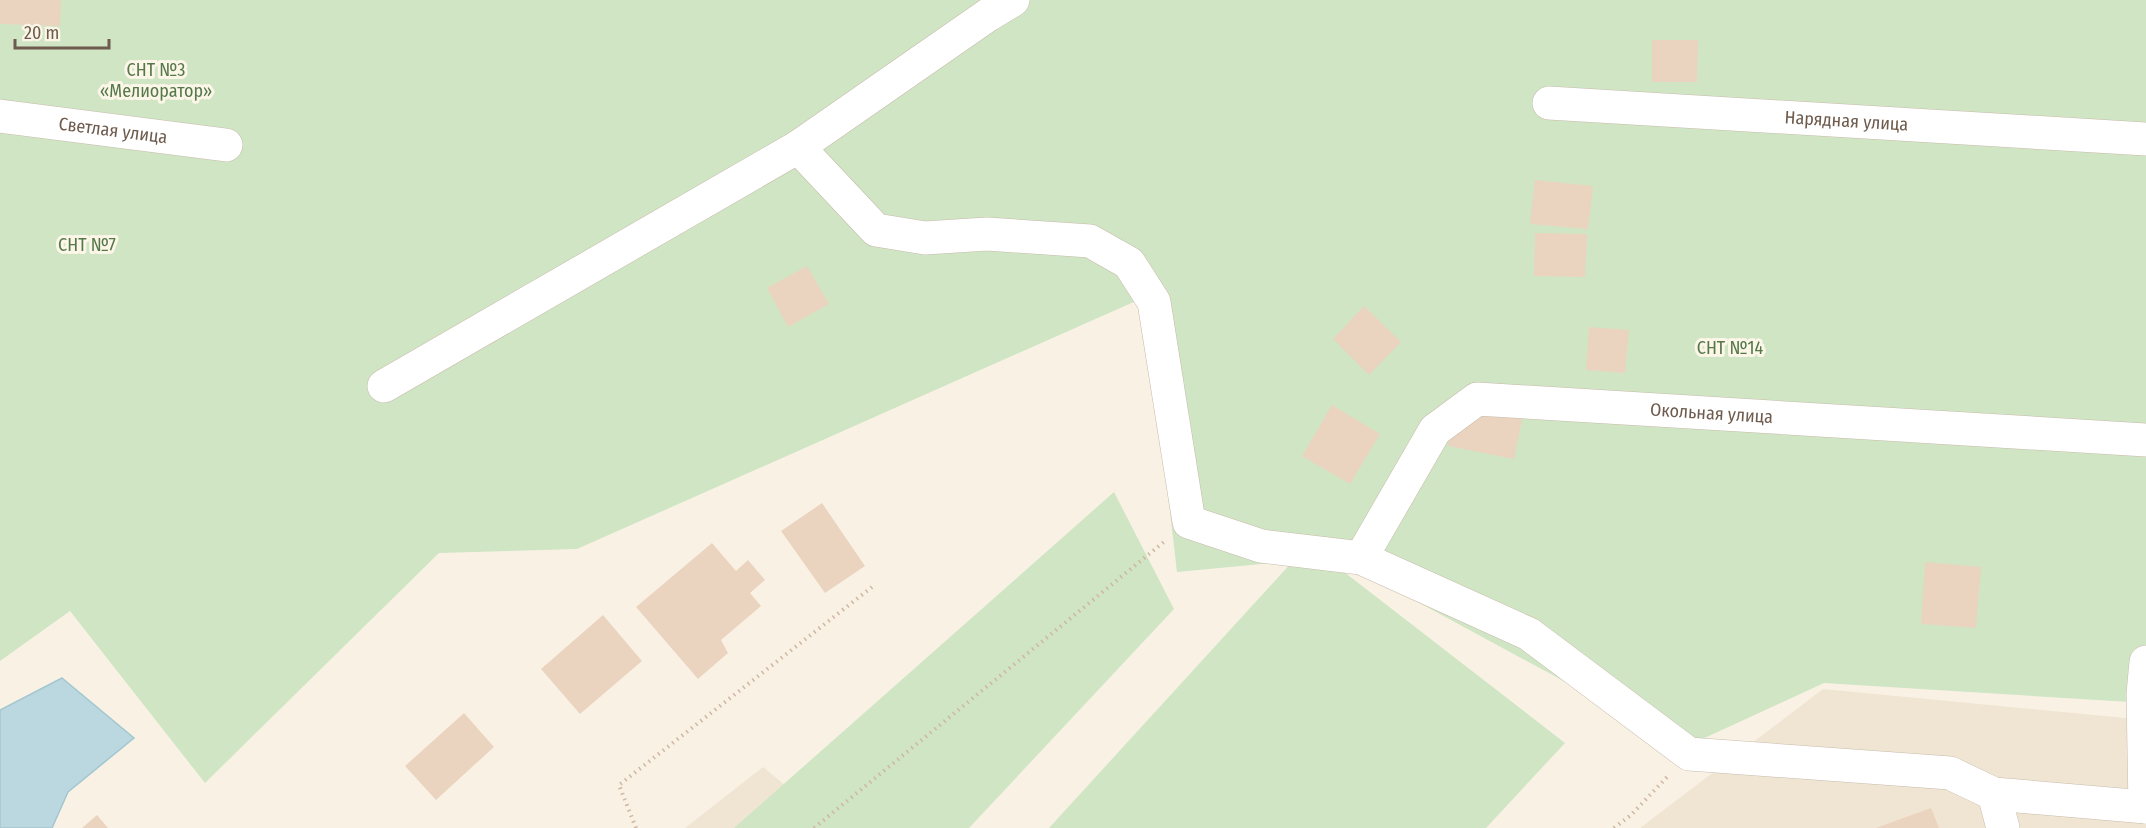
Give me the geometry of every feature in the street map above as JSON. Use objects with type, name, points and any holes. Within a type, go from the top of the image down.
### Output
[{"type":"street","points":[[384,386],[798,147],[1013,0]]},
{"type":"street","name":"Нарядная улица","points":[[1549,103],[2146,139]]},
{"type":"street","points":[[0,143],[12,117]]},
{"type":"street","name":"Светлая улица","points":[[12,117],[226,145]]},
{"type":"street","points":[[798,147],[876,230],[925,238],[987,234],[1090,241],[1129,263],[1154,302],[1189,522],[1261,546],[1361,558],[1529,634],[1689,754],[1950,773],[1994,794],[2145,807],[2143,694],[2146,662]]},
{"type":"street","name":"Окольная улица","points":[[1361,558],[1435,430],[1477,399],[2146,440]]},
{"type":"street","points":[[1994,794],[2003,828]]},
{"type":"path","points":[[814,828],[1189,522]]},
{"type":"path","points":[[636,828],[619,785],[872,587]]},
{"type":"path","points":[[1614,828],[1631,815],[1689,754]]},
{"type":"shaded area","points":[[1823,689],[2146,720],[2146,828],[1640,828]]},
{"type":"shaded area","points":[[763,767],[837,828],[685,828]]},
{"type":"green space","points":[[0,0],[2146,0],[2146,703],[1824,683],[1685,747],[1335,557],[1326,558],[1565,743],[1486,828],[1049,828],[1293,561],[1177,572],[1145,297],[577,549],[439,553],[205,783],[70,611],[0,661]]},
{"type":"green space","points":[[1114,492],[1174,609],[969,828],[734,828]]},
{"type":"water","points":[[62,678],[134,738],[68,792],[52,828],[0,828],[0,710]]},
{"type":"building","points":[[0,0],[61,0],[60,26],[0,24]]},
{"type":"building","points":[[1652,40],[1698,40],[1697,82],[1652,82]]},
{"type":"building","points":[[1535,180],[1593,186],[1588,229],[1530,224]]},
{"type":"building","points":[[1535,233],[1587,234],[1585,277],[1534,276]]},
{"type":"building","points":[[807,266],[829,304],[788,327],[767,288]]},
{"type":"building","points":[[1364,306],[1401,342],[1369,375],[1333,339]]},
{"type":"building","points":[[1589,327],[1629,330],[1625,373],[1586,370]]},
{"type":"building","points":[[1332,405],[1380,434],[1350,484],[1302,456]]},
{"type":"building","points":[[1455,407],[1522,419],[1514,459],[1448,446]]},
{"type":"building","points":[[822,503],[865,566],[825,593],[781,531]]},
{"type":"building","points":[[712,543],[736,571],[748,560],[765,580],[750,593],[761,606],[721,640],[728,653],[698,679],[636,607]]},
{"type":"building","points":[[1925,562],[1981,567],[1976,628],[1921,624]]},
{"type":"building","points":[[603,615],[642,661],[580,714],[541,669]]},
{"type":"building","points":[[464,713],[494,747],[436,800],[405,766]]},
{"type":"building","points":[[1931,808],[1939,828],[1876,828]]},
{"type":"building","points":[[97,815],[108,828],[82,828]]},
{"type":"park label","name":"СНТ №3 «Мелиоратор»","points":[[156,80]]},
{"type":"park label","name":"СНТ №7","points":[[87,245]]},
{"type":"park label","name":"СНТ №14","points":[[1730,348]]}]
